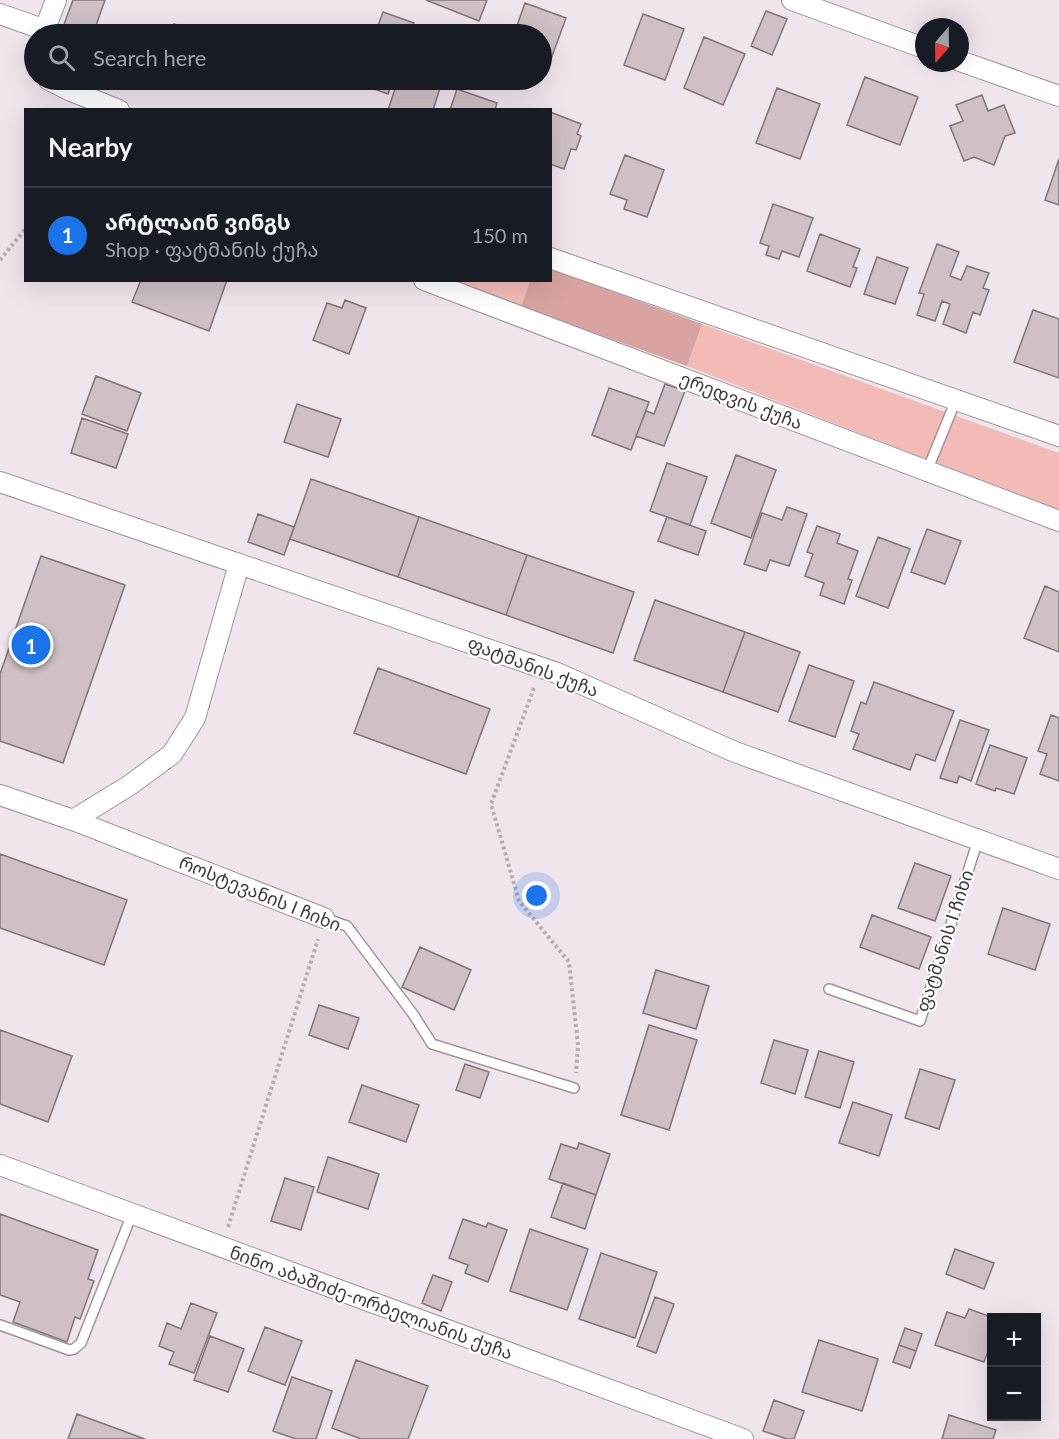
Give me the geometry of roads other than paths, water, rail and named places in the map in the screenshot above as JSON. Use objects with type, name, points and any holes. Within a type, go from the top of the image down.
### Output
[{"type":"street","points":[[47,24],[56,0]]},
{"type":"street","points":[[792,0],[915,45]]},
{"type":"street","points":[[0,14],[24,24]]},
{"type":"street","points":[[969,64],[1059,96]]},
{"type":"street","points":[[69,90],[114,108]]},
{"type":"street","points":[[552,259],[1059,436]]},
{"type":"street","name":"ერედვის ქუჩა","points":[[429,282],[1059,521]]},
{"type":"street","name":"ფატმანის ქუჩა","points":[[0,482],[542,668],[735,752],[1059,869]]},
{"type":"street","points":[[73,820],[130,785],[172,754],[195,718],[239,564]]},
{"type":"street","name":"როსტევანის I ჩიხი","points":[[0,795],[73,820],[324,918]]},
{"type":"street","name":"ნინო აბაშიძე-ორბელიანის ქუჩა","points":[[0,1165],[743,1439]]},
{"type":"lane","points":[[927,471],[956,400]]},
{"type":"lane","name":"ფატმანის I ჩიხი","points":[[829,989],[920,1020],[978,840]]},
{"type":"lane","name":"როსტევანის I ჩიხი","points":[[324,918],[347,926],[432,1044],[574,1089]]},
{"type":"lane","points":[[0,1325],[69,1350],[74,1349],[81,1343],[132,1214]]},
{"type":"place","name":"არტლაინ ვინგს","points":[[31,645]]}]
